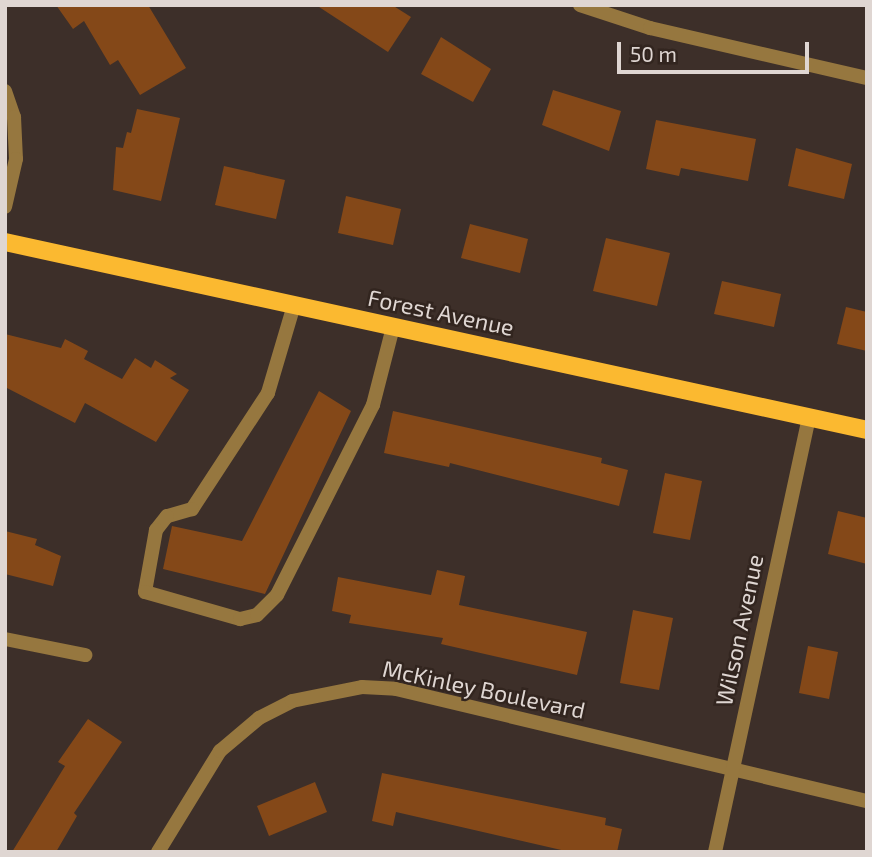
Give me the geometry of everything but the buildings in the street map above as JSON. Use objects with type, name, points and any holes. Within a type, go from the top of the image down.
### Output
[{"type":"main road","name":"Forest Avenue","points":[[5,242],[867,430]]},
{"type":"street","points":[[580,5],[650,28],[867,78]]},
{"type":"street","points":[[5,91],[14,117],[16,159],[5,207]]},
{"type":"street","points":[[294,305],[268,393],[191,509],[167,516],[156,530],[145,592],[240,619],[257,615],[276,594],[373,405],[393,327]]},
{"type":"street","name":"Wilson Avenue","points":[[715,852],[809,418]]},
{"type":"street","points":[[5,639],[85,655]]},
{"type":"street","name":"McKinley Boulevard","points":[[158,852],[227,744],[259,718],[328,690],[396,689],[867,801]]}]
